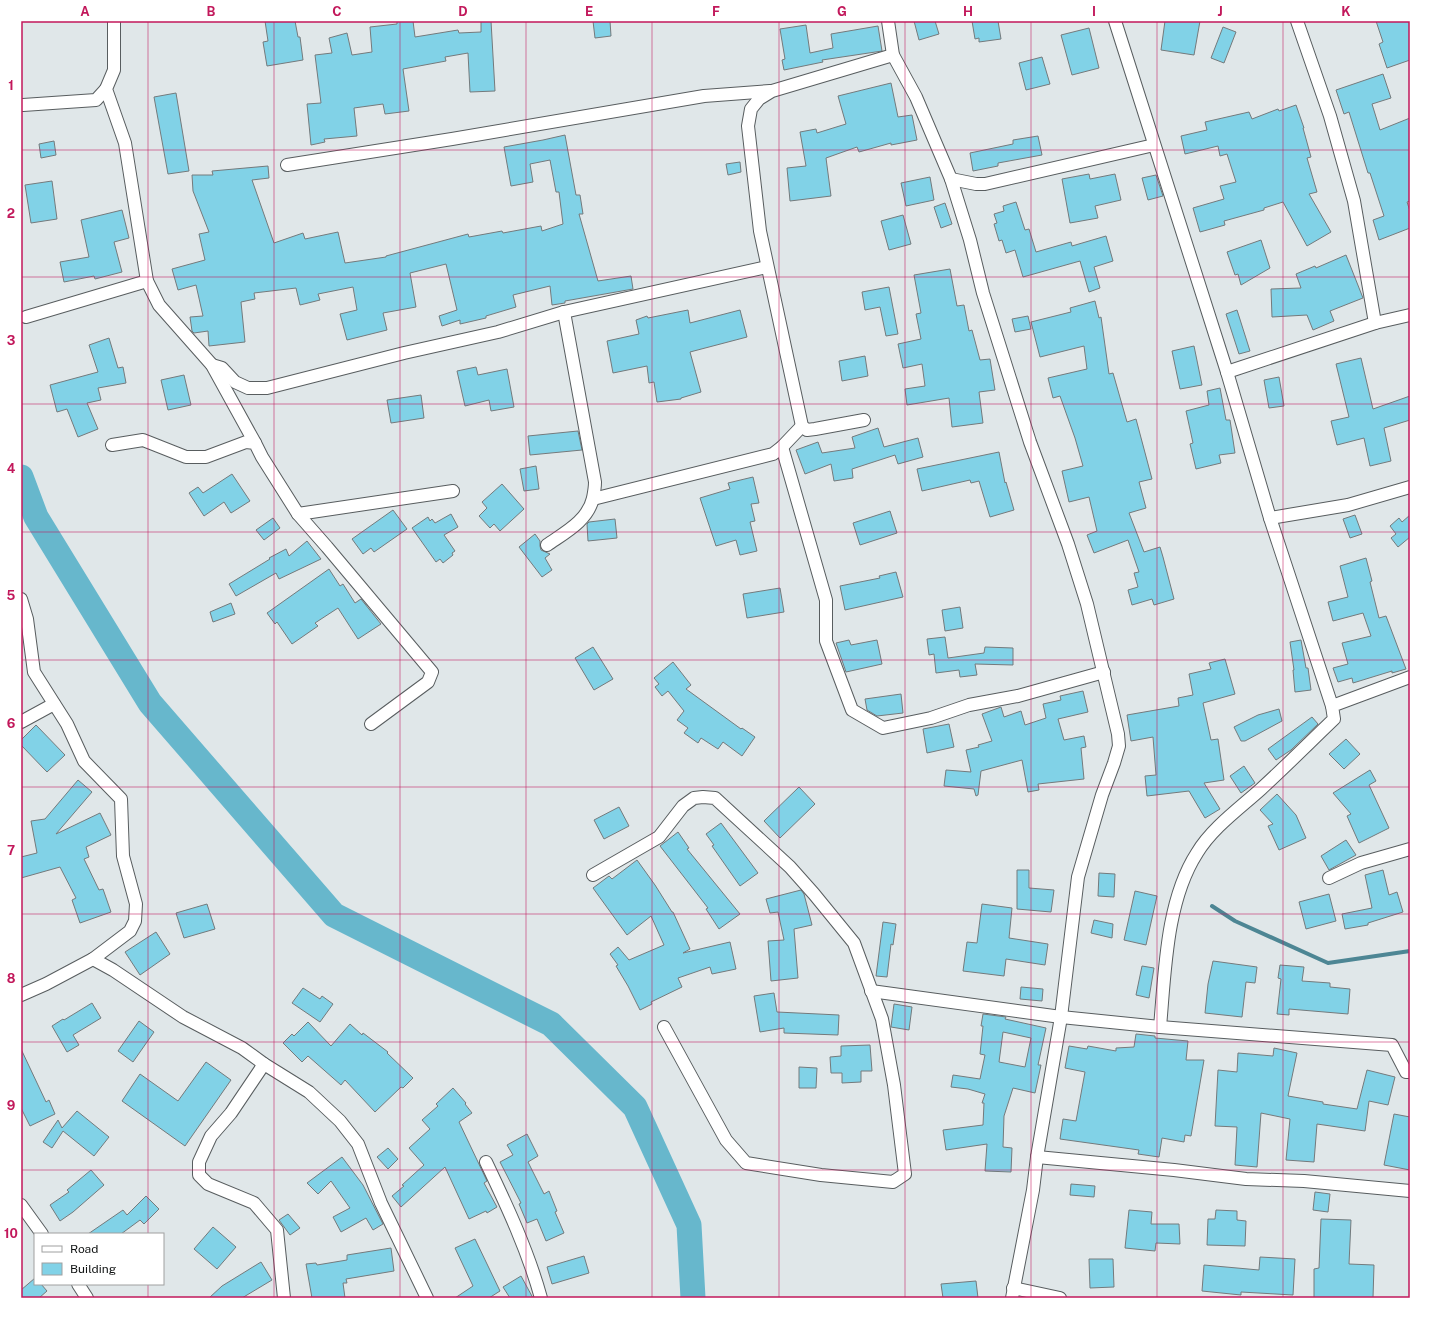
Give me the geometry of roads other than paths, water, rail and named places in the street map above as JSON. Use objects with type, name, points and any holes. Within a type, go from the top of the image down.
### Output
[{"type":"street","points":[[23,104],[96,100],[106,89],[114,70],[114,21]]},
{"type":"street","points":[[888,21],[893,54],[916,97],[951,179],[970,240],[983,293],[1030,442],[1068,544],[1087,604],[1118,734],[1119,746],[1114,764],[1102,795],[1078,877],[1061,1017],[1036,1157],[1033,1190],[1012,1293],[1060,1298]]},
{"type":"street","points":[[1115,21],[1227,372],[1270,518],[1332,706],[1334,719],[1262,788],[1218,827],[1197,852],[1185,877],[1172,920],[1160,1027]]},
{"type":"street","points":[[1297,21],[1330,116],[1354,201],[1375,323]]},
{"type":"street","points":[[287,165],[460,138],[704,96],[772,91],[893,54]]},
{"type":"street","points":[[106,89],[125,143],[147,281],[159,306],[212,365],[262,457],[298,514],[327,546],[432,672],[428,682],[371,724]]},
{"type":"street","points":[[772,91],[759,100],[751,109],[748,126],[760,231],[802,426],[807,430],[815,430],[864,420]]},
{"type":"street","points":[[951,179],[976,184],[985,184],[1154,145]]},
{"type":"street","points":[[212,365],[222,368],[235,382],[248,388],[267,388],[404,353],[498,332],[564,312],[767,267]]},
{"type":"street","points":[[26,317],[147,281]]},
{"type":"street","points":[[547,545],[577,524],[588,511],[593,499],[596,482],[564,312]]},
{"type":"street","points":[[1227,372],[1375,323],[1410,315]]},
{"type":"street","points":[[593,499],[773,454],[782,447],[802,426]]},
{"type":"street","points":[[112,445],[143,440],[186,457],[206,457],[246,442],[255,443]]},
{"type":"street","points":[[782,447],[826,600],[826,641],[852,710],[883,728],[930,718],[969,705],[1018,696],[1104,672]]},
{"type":"street","points":[[1270,518],[1348,505],[1410,487]]},
{"type":"street","points":[[298,514],[453,491]]},
{"type":"street","points":[[21,599],[27,619],[34,672],[67,724],[84,761],[121,799],[124,856],[136,904],[135,920],[130,931],[93,959],[46,984],[21,995]]},
{"type":"street","points":[[1332,706],[1410,677]]},
{"type":"street","points":[[21,722],[54,704]]},
{"type":"street","points":[[593,875],[659,837],[683,806],[694,798],[703,797],[715,798],[790,867],[854,943],[872,991],[882,1019],[894,1085],[905,1174],[893,1182],[821,1175],[746,1163],[726,1140],[664,1027]]},
{"type":"street","points":[[1329,878],[1361,863],[1410,849]]},
{"type":"street","points":[[93,959],[113,970],[183,1017],[242,1048],[264,1064],[309,1092],[340,1121],[358,1144],[381,1203],[427,1298]]},
{"type":"street","points":[[872,991],[1061,1017],[1160,1027],[1392,1045],[1406,1072],[1410,1072]]},
{"type":"street","points":[[264,1064],[231,1113],[211,1136],[199,1162],[199,1175],[208,1184],[254,1203],[277,1230],[284,1298]]},
{"type":"street","points":[[1036,1157],[1246,1179],[1304,1181],[1410,1191]]},
{"type":"street","points":[[486,1162],[514,1222],[541,1298]]},
{"type":"street","points":[[21,1205],[41,1233]]},
{"type":"street","points":[[79,1285],[88,1298]]},
{"type":"waterway","points":[[21,477],[36,517],[150,703],[334,915],[551,1024],[635,1107],[689,1225],[693,1298]]},
{"type":"waterway","points":[[1212,906],[1235,921],[1328,963],[1410,951]]}]
